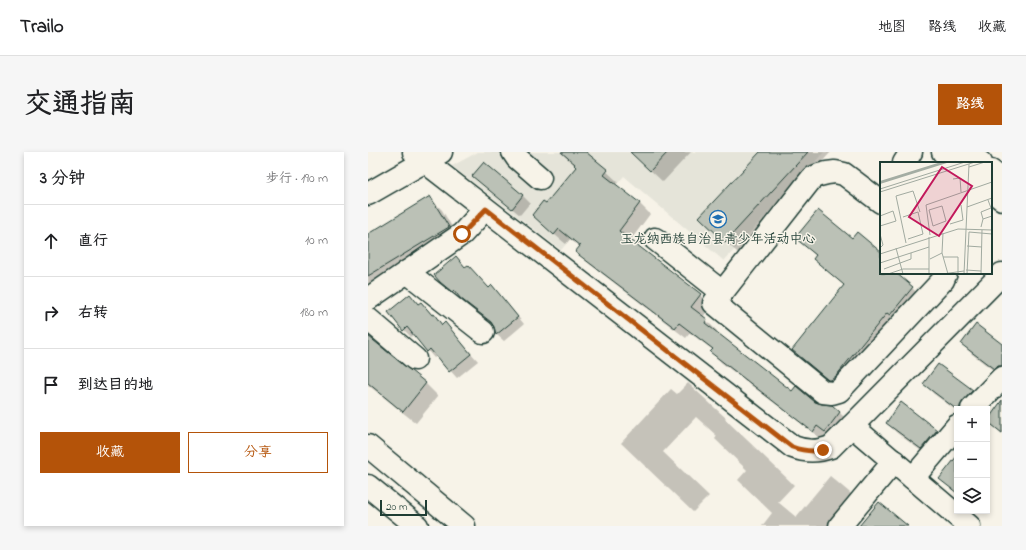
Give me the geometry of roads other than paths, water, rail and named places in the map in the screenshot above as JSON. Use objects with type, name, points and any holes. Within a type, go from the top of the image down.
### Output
[{"type":"street","points":[[513,152],[517,158],[540,178]]},
{"type":"street","points":[[905,162],[911,152]]},
{"type":"street","points":[[368,194],[426,155],[486,209],[792,447],[807,451],[823,450],[831,447],[1002,274]]},
{"type":"street","points":[[956,158],[976,162]]},
{"type":"street","points":[[880,201],[844,174],[835,172],[812,178],[714,303],[823,392],[832,393],[839,391],[943,280],[946,274]]},
{"type":"street","points":[[992,172],[1002,180]]},
{"type":"street","points":[[992,191],[1002,199]]},
{"type":"street","points":[[368,299],[462,234],[486,209]]},
{"type":"street","points":[[655,239],[722,292]]},
{"type":"street","points":[[406,272],[483,332]]},
{"type":"street","points":[[368,319],[415,359]]},
{"type":"street","points":[[975,406],[1002,378]]},
{"type":"street","points":[[852,426],[969,526]]},
{"type":"street","points":[[913,478],[954,430]]},
{"type":"street","points":[[368,446],[464,526]]},
{"type":"street","points":[[840,526],[894,461]]},
{"type":"street","points":[[368,486],[416,526]]},
{"type":"place","name":"玉龙纳西族自治县青少年活动中心","points":[[718,219]]}]
